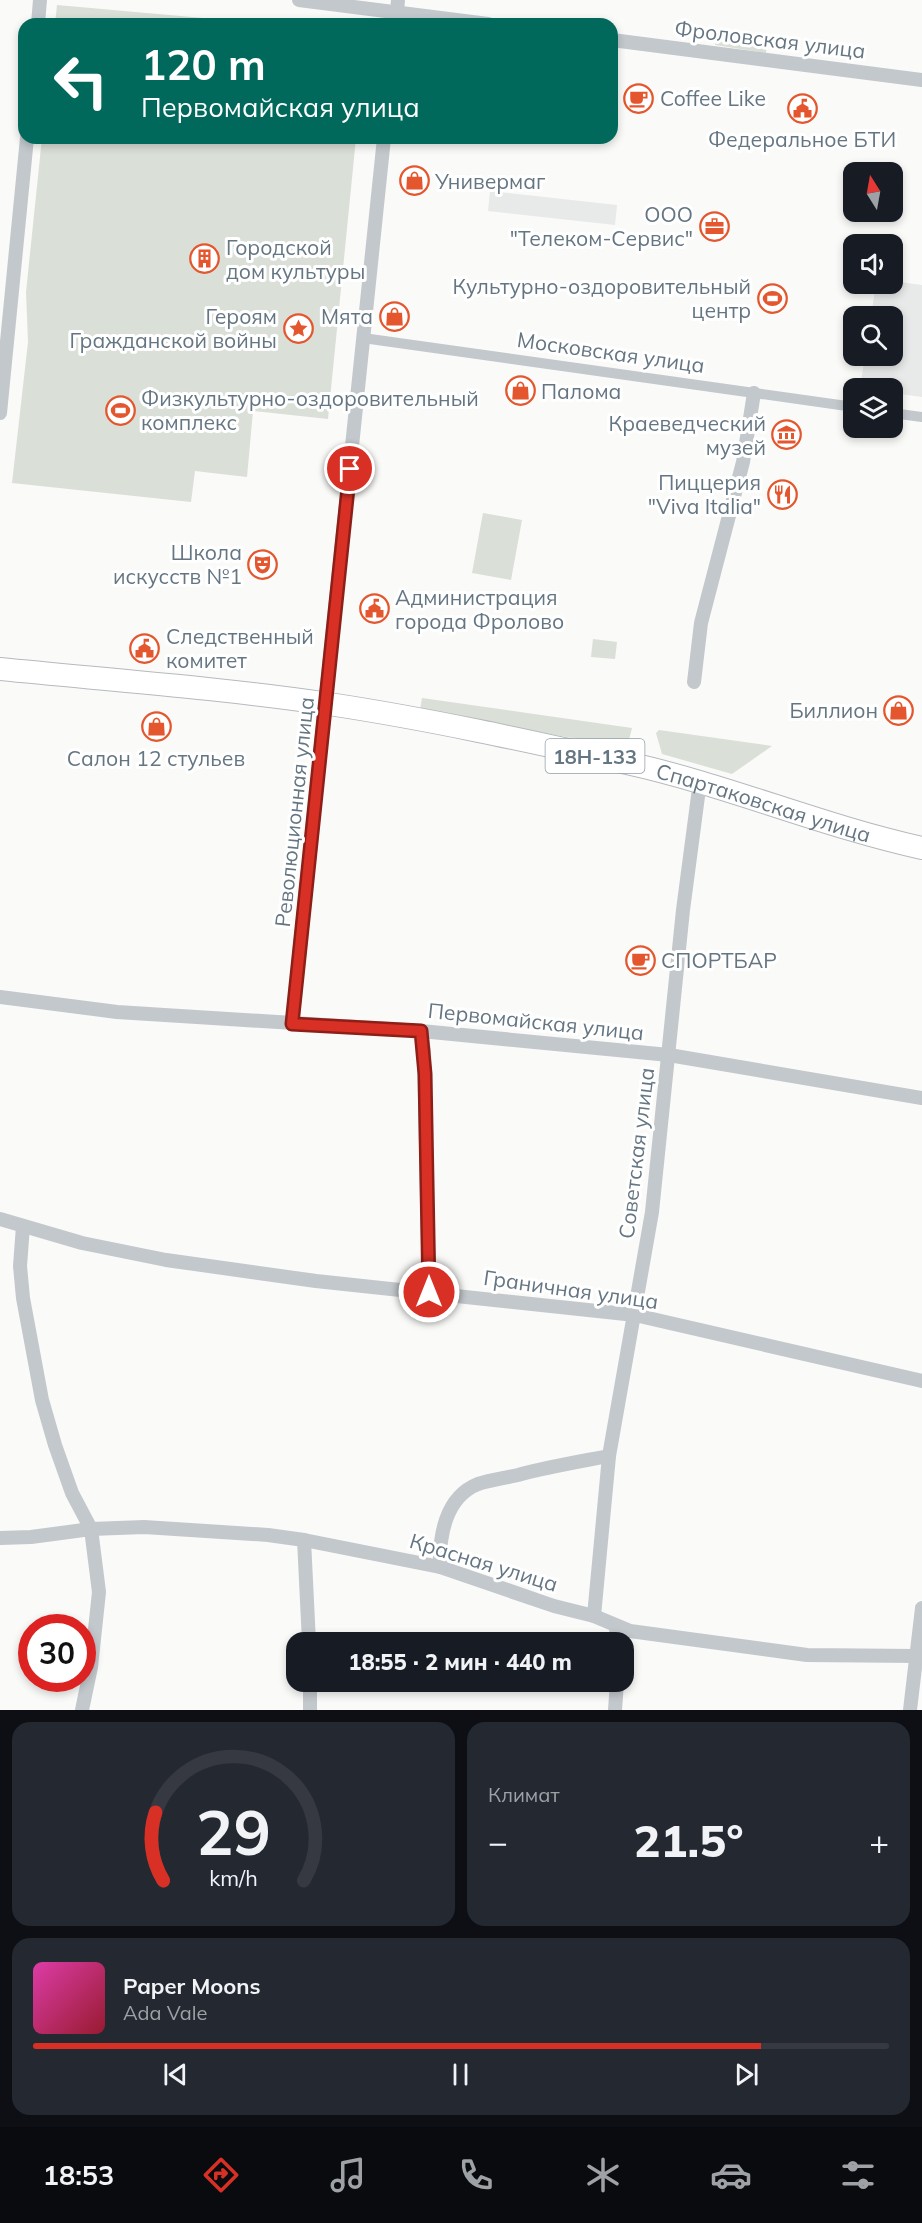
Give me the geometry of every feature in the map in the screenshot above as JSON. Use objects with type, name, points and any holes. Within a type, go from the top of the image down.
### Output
[{"type":"main road","name":"Спартаковская улица","points":[[0,669],[381,712],[700,781],[859,832],[922,848]]},
{"type":"street","points":[[38,18],[40,0]]},
{"type":"street","points":[[299,0],[442,18]]},
{"type":"street","name":"Фроловская улица","points":[[618,41],[922,80]]},
{"type":"street","points":[[0,412],[4,324],[26,144]]},
{"type":"street","name":"Революционная улица","points":[[292,1024],[383,144]]},
{"type":"street","name":"Московская улица","points":[[363,338],[843,405]]},
{"type":"street","points":[[694,682],[700,623],[742,462],[754,393]]},
{"type":"street","points":[[903,414],[922,417]]},
{"type":"street","name":"Советская улица","points":[[594,1616],[609,1456],[652,1212],[683,909],[700,781]]},
{"type":"street","name":"Первомайская улица","points":[[0,997],[117,1012],[421,1031],[669,1055],[922,1098]]},
{"type":"street","points":[[421,1031],[425,1074],[429,1292]]},
{"type":"street","name":"Граничная улица","points":[[0,1219],[82,1243],[166,1260],[316,1281],[635,1315],[922,1381]]},
{"type":"street","points":[[23,1226],[20,1266],[23,1298],[42,1400],[72,1493],[91,1529],[99,1592],[91,1667],[82,1710]]},
{"type":"street","points":[[440,1567],[439,1545],[446,1520],[458,1498],[476,1485],[554,1466],[609,1456]]},
{"type":"street","name":"Красная улица","points":[[0,1538],[31,1537],[91,1529],[144,1527],[268,1535],[440,1567],[554,1606],[594,1616],[616,1626],[659,1636],[807,1655],[916,1656]]},
{"type":"street","points":[[304,1540],[309,1632]]},
{"type":"street","points":[[910,1710],[922,1608]]},
{"type":"street","points":[[616,1626],[616,1632]]},
{"type":"street","points":[[310,1692],[310,1710]]},
{"type":"street","points":[[615,1710],[616,1692]]},
{"type":"shaded area","points":[[57,5],[202,18],[56,18]]},
{"type":"shaded area","points":[[716,37],[767,44],[766,53],[715,45]]},
{"type":"shaded area","points":[[41,144],[355,144],[328,419],[253,411],[247,477],[195,471],[191,502],[12,483],[28,342],[26,292]]},
{"type":"shaded area","points":[[490,191],[617,205],[615,225],[488,211]]},
{"type":"shaded area","points":[[903,282],[922,285],[922,397],[903,394],[903,378],[862,378],[863,366],[903,366],[903,306],[873,306],[874,294],[903,294]]},
{"type":"shaded area","points":[[483,513],[522,520],[511,580],[472,573]]},
{"type":"shaded area","points":[[593,639],[617,642],[615,659],[591,657]]},
{"type":"shaded area","points":[[422,698],[632,728],[627,748],[420,710]]},
{"type":"shaded area","points":[[659,730],[772,746],[732,774],[662,754],[656,733]]},
{"type":"place","name":"Coffee Like","points":[[639,98]]},
{"type":"place","name":"Федеральное БТИ","points":[[802,108]]},
{"type":"place","name":"Универмаг","points":[[414,181]]},
{"type":"place","name":"ООО \"Телеком-Сервис\"","points":[[714,226]]},
{"type":"place","name":"Городской дом культуры","points":[[205,259]]},
{"type":"place","name":"Культурно-оздоровительный центр","points":[[772,298]]},
{"type":"place","name":"Мята","points":[[394,316]]},
{"type":"place","name":"Героям Гражданской войны","points":[[298,328]]},
{"type":"place","name":"Палома","points":[[520,391]]},
{"type":"place","name":"Физкультурно-оздоровительный комплекс","points":[[120,410]]},
{"type":"place","name":"Краеведческий музей","points":[[787,435]]},
{"type":"place","name":"Пиццерия \"Viva Italia\"","points":[[782,494]]},
{"type":"place","name":"Школа искусств №1","points":[[263,564]]},
{"type":"place","name":"Администрация города Фролово","points":[[374,609]]},
{"type":"place","name":"Следственный комитет","points":[[145,648]]},
{"type":"place","name":"Биллион","points":[[899,710]]},
{"type":"place","name":"Салон 12 стульев","points":[[156,727]]},
{"type":"place","name":"СПОРТБАР","points":[[640,960]]},
{"type":"route","points":[[350,469],[292,1024],[421,1031],[425,1074],[429,1292]]}]
